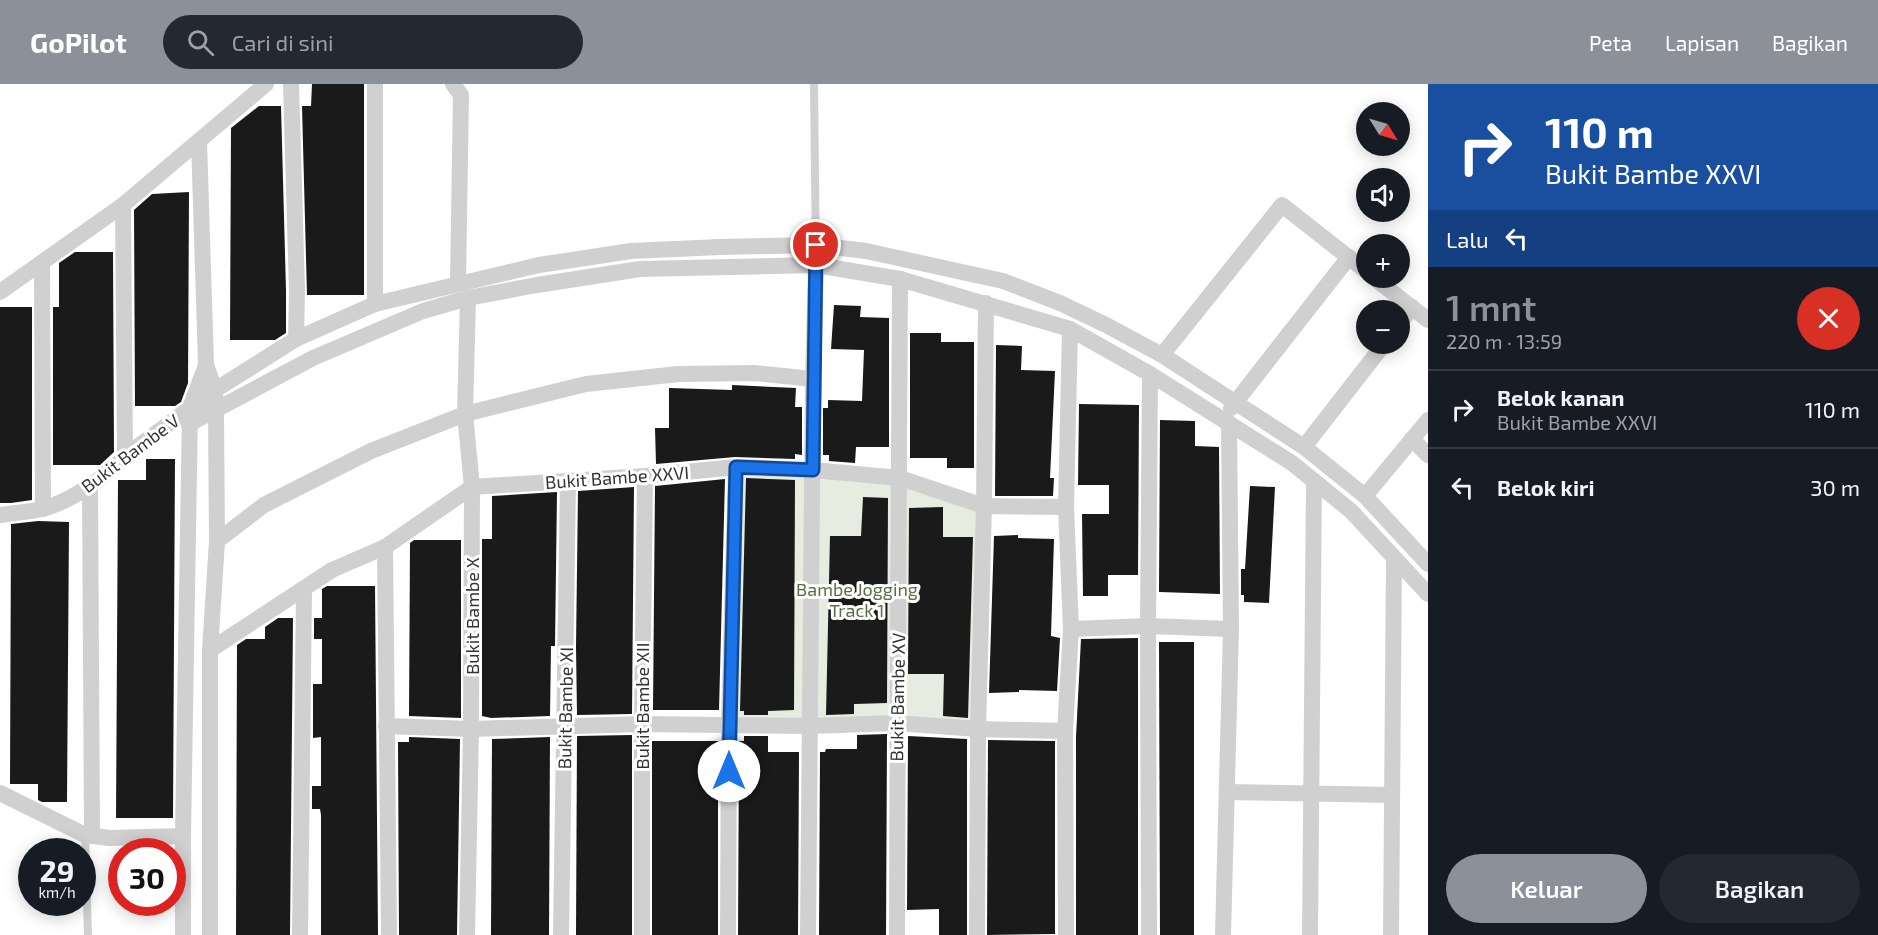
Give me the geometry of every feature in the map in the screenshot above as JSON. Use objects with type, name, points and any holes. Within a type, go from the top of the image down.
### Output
[{"type":"street","points":[[0,292],[123,205],[266,84]]},
{"type":"street","points":[[291,84],[297,291],[296,339]]},
{"type":"street","points":[[375,84],[375,304]]},
{"type":"street","points":[[453,84],[461,95],[458,283]]},
{"type":"street","points":[[198,141],[206,365],[215,390],[216,411],[217,541],[210,650],[210,935]]},
{"type":"street","points":[[123,205],[125,456]]},
{"type":"street","points":[[1162,355],[1282,205],[1356,263]]},
{"type":"street","points":[[190,416],[215,390],[296,339],[375,304],[539,264],[631,251],[816,245],[866,251],[1003,281],[1060,303],[1107,325],[1162,355],[1304,447],[1365,496],[1428,564]]},
{"type":"street","points":[[1223,935],[1231,629],[1226,421],[1236,402],[1348,257]]},
{"type":"street","points":[[42,263],[43,508]]},
{"type":"street","points":[[190,416],[216,411],[313,358],[423,310],[468,298],[640,269],[816,265],[900,279],[1070,329],[1150,374],[1292,463],[1351,511],[1428,594]]},
{"type":"street","points":[[808,935],[816,265]]},
{"type":"street","name":"Bukit Bambe XV","points":[[897,935],[896,723],[900,279]]},
{"type":"street","points":[[1387,288],[1428,320]]},
{"type":"street","name":"Bukit Bambe X","points":[[467,935],[472,487],[465,414],[468,298]]},
{"type":"street","points":[[977,935],[978,729],[984,506],[986,303]]},
{"type":"street","points":[[1066,935],[1065,730],[1071,629],[1066,507],[1070,329]]},
{"type":"street","points":[[1304,447],[1376,354]]},
{"type":"street","points":[[183,935],[190,416],[206,365]]},
{"type":"street","points":[[217,541],[264,505],[285,494],[371,451],[465,414],[586,384],[678,374],[755,373],[813,379]]},
{"type":"street","points":[[1149,935],[1150,374]]},
{"type":"street","name":"Bukit Bambe V","points":[[0,515],[43,508],[70,497],[114,468],[125,456],[190,416]]},
{"type":"street","points":[[1365,496],[1428,420]]},
{"type":"street","points":[[1412,439],[1428,455]]},
{"type":"street","points":[[728,935],[729,724],[736,467]]},
{"type":"street","name":"Bukit Bambe XXVI","points":[[472,487],[645,476],[736,467],[813,470],[900,478],[984,506],[1066,507]]},
{"type":"street","name":"Bukit Bambe XII","points":[[642,935],[645,476]]},
{"type":"street","name":"Bukit Bambe XI","points":[[561,935],[568,480]]},
{"type":"street","points":[[1310,935],[1314,481]]},
{"type":"street","points":[[88,835],[90,485]]},
{"type":"street","points":[[210,650],[332,570],[385,547],[472,487]]},
{"type":"street","points":[[385,547],[389,935]]},
{"type":"street","points":[[1391,935],[1394,558]]},
{"type":"street","points":[[300,935],[304,590]]},
{"type":"street","points":[[1071,629],[1148,626],[1231,629]]},
{"type":"street","points":[[386,726],[471,729],[642,724],[810,726],[896,723],[978,729],[1065,730]]},
{"type":"street","points":[[1227,792],[1392,795]]},
{"type":"street","points":[[0,793],[88,835],[109,838],[183,836]]},
{"type":"lane","points":[[814,84],[816,265]]},
{"type":"lane","points":[[88,835],[88,935]]},
{"type":"green space","name":"Bambe Jogging Track 1","points":[[736,467],[900,478],[984,506],[978,729],[729,724]]},
{"type":"building","points":[[312,84],[364,84],[364,295],[307,295],[302,106],[311,106]]},
{"type":"building","points":[[259,106],[281,106],[286,333],[275,340],[230,340],[231,128]]},
{"type":"building","points":[[189,192],[188,383],[181,402],[175,406],[135,406],[134,210],[152,194]]},
{"type":"building","points":[[75,252],[113,252],[114,452],[100,465],[53,465],[53,307],[59,307],[59,263]]},
{"type":"building","points":[[834,305],[861,306],[860,317],[889,318],[889,447],[856,447],[855,463],[829,461],[829,455],[823,455],[823,408],[828,408],[828,400],[862,401],[864,350],[831,349]]},
{"type":"building","points":[[0,307],[32,307],[32,500],[11,503],[0,503]]},
{"type":"building","points":[[910,333],[941,333],[941,342],[974,342],[974,468],[947,468],[947,458],[910,458]]},
{"type":"building","points":[[996,345],[1022,346],[1021,370],[1055,371],[1050,478],[1054,478],[1053,496],[995,496]]},
{"type":"building","points":[[732,385],[796,388],[795,407],[802,407],[802,455],[795,454],[795,459],[735,457],[656,464],[655,428],[669,428],[669,388],[732,390]]},
{"type":"building","points":[[1079,404],[1139,405],[1138,575],[1108,575],[1108,596],[1083,596],[1082,514],[1109,514],[1109,485],[1078,485]]},
{"type":"building","points":[[1160,420],[1195,421],[1195,446],[1219,447],[1220,594],[1159,592]]},
{"type":"building","points":[[146,459],[175,459],[173,818],[116,818],[118,480],[146,480]]},
{"type":"building","points":[[746,478],[795,480],[794,710],[768,711],[768,715],[744,715],[744,711],[740,711]]},
{"type":"building","points":[[725,479],[719,710],[653,710],[655,486]]},
{"type":"building","points":[[1250,486],[1275,487],[1269,603],[1244,602],[1244,595],[1241,595],[1241,569],[1245,569]]},
{"type":"building","points":[[634,487],[632,714],[577,715],[578,491]]},
{"type":"building","points":[[557,492],[555,646],[551,646],[550,716],[491,718],[482,716],[482,539],[492,539],[492,496]]},
{"type":"building","points":[[863,497],[888,498],[887,703],[854,704],[854,714],[826,715],[830,536],[861,536]]},
{"type":"building","points":[[943,507],[943,537],[973,537],[968,718],[943,716],[944,674],[908,674],[909,508]]},
{"type":"building","points":[[38,521],[69,522],[67,802],[38,800],[38,784],[10,784],[11,524]]},
{"type":"building","points":[[1018,535],[1018,538],[1054,539],[1051,636],[1060,638],[1057,691],[1019,690],[1019,692],[989,693],[994,536]]},
{"type":"building","points":[[414,540],[461,540],[461,718],[409,716],[410,543]]},
{"type":"building","points":[[327,586],[375,586],[378,935],[321,935],[321,815],[320,809],[312,809],[312,786],[321,786],[321,737],[313,738],[313,684],[322,684],[322,639],[314,639],[314,618],[322,618],[322,589]]},
{"type":"building","points":[[278,618],[293,618],[290,935],[236,935],[237,645],[246,639],[265,639],[265,627]]},
{"type":"building","points":[[1138,638],[1138,935],[1076,935],[1076,737],[1081,639]]},
{"type":"building","points":[[1159,642],[1194,642],[1194,935],[1160,935]]},
{"type":"building","points":[[887,734],[886,935],[819,935],[820,752],[825,752],[826,749],[857,749],[857,735]]},
{"type":"building","points":[[632,735],[632,935],[576,935],[577,736]]},
{"type":"building","points":[[744,736],[768,736],[768,752],[799,752],[798,935],[738,935],[739,741],[744,741]]},
{"type":"building","points":[[908,736],[967,739],[967,935],[939,935],[939,909],[907,910]]},
{"type":"building","points":[[409,737],[460,739],[457,935],[399,935],[398,742],[409,742]]},
{"type":"building","points":[[550,737],[549,935],[491,935],[492,739]]},
{"type":"building","points":[[988,740],[1055,741],[1055,934],[987,935]]},
{"type":"building","points":[[652,741],[718,741],[718,935],[652,935]]},
{"type":"route","points":[[729,771],[736,467],[813,470],[816,245]]}]
